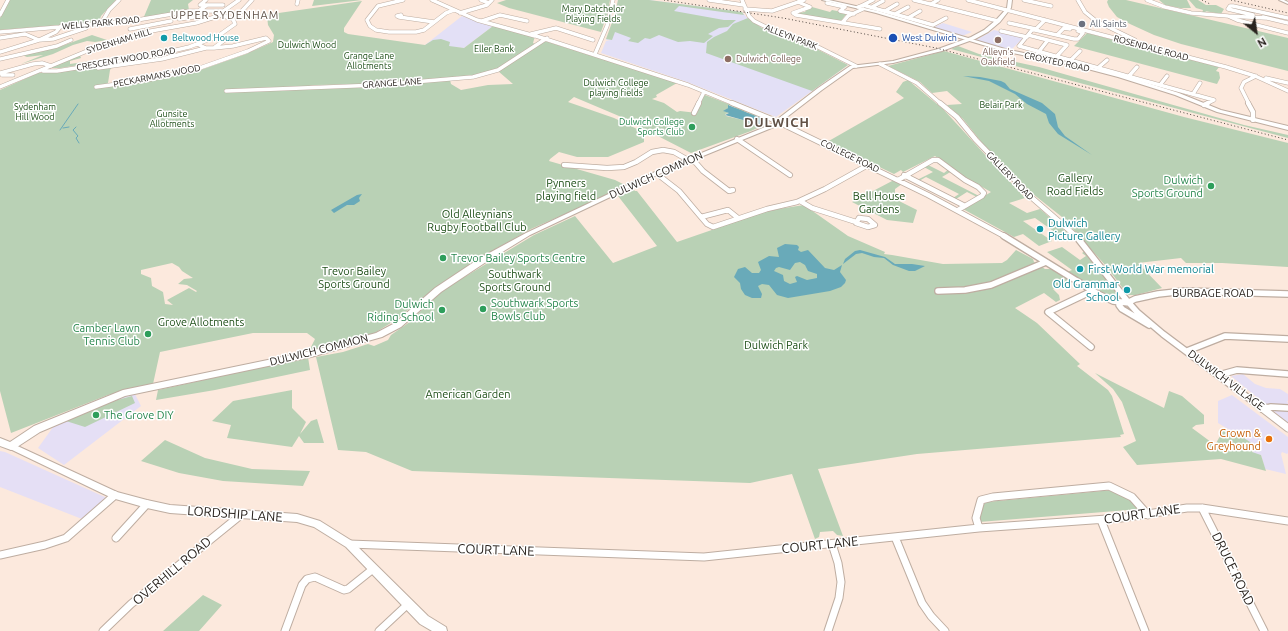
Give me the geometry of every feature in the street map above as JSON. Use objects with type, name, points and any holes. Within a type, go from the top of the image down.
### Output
[{"type":"highway","points":[[856,66],[880,64],[940,50],[969,40],[986,31],[998,21],[1007,10],[1010,0]]},
{"type":"highway","name":"DULWICH COMMON","points":[[10,446],[37,429],[124,393],[311,354],[379,335],[398,325],[438,290],[483,260],[528,234],[688,159],[778,122],[839,75],[856,66]]},
{"type":"highway","name":"LORDSHIP LANE","points":[[0,442],[10,446]]},
{"type":"main road","points":[[1281,0],[1288,3]]},
{"type":"main road","name":"CROXTED ROAD","points":[[826,1],[858,7],[863,5],[913,23],[969,40],[1034,57],[1120,76],[1177,94],[1204,105],[1253,120],[1288,128]]},
{"type":"main road","name":"LORDSHIP LANE","points":[[10,446],[115,495],[147,504],[170,509],[300,519],[317,524],[349,544],[424,620],[442,631]]},
{"type":"street","points":[[0,15],[8,0]]},
{"type":"street","points":[[102,22],[109,10],[119,0]]},
{"type":"street","points":[[206,0],[200,5],[223,5]]},
{"type":"street","points":[[238,1],[251,0]]},
{"type":"street","points":[[240,13],[251,0]]},
{"type":"street","points":[[297,4],[298,0]]},
{"type":"street","points":[[404,0],[378,6],[367,20],[370,26],[376,30],[408,33],[424,30],[445,14],[454,10]]},
{"type":"street","name":"COLLEGE ROAD","points":[[434,0],[482,22],[540,36],[595,54],[704,92],[778,122],[958,210],[1015,242],[1092,291],[1120,305],[1131,314]]},
{"type":"street","points":[[481,0],[489,3]]},
{"type":"street","points":[[460,13],[489,3],[492,0]]},
{"type":"street","points":[[595,54],[607,26],[613,0]]},
{"type":"street","points":[[709,0],[772,11],[804,0]]},
{"type":"street","points":[[742,0],[744,7]]},
{"type":"street","points":[[842,23],[848,16],[854,14],[863,5],[873,0]]},
{"type":"street","points":[[914,0],[998,21]]},
{"type":"street","points":[[931,4],[938,0]]},
{"type":"street","name":"ROSENDALE ROAD","points":[[968,0],[1143,43],[1144,46],[1258,77],[1288,83]]},
{"type":"street","points":[[1024,0],[1051,6]]},
{"type":"street","points":[[1078,0],[1082,8],[1090,17],[1128,40]]},
{"type":"street","points":[[1147,0],[1164,7],[1191,13],[1228,16],[1254,16]]},
{"type":"street","name":"SYDENHAM HILL","points":[[0,87],[95,47],[141,33],[201,22],[220,15],[238,1]]},
{"type":"street","points":[[826,1],[845,7],[840,11],[854,14]]},
{"type":"street","points":[[872,7],[884,1]]},
{"type":"street","points":[[798,2],[810,7]]},
{"type":"street","points":[[885,11],[897,4]]},
{"type":"street","points":[[0,6],[6,5]]},
{"type":"street","points":[[200,10],[207,5]]},
{"type":"street","points":[[853,6],[863,5],[872,7],[933,25],[946,18]]},
{"type":"street","points":[[815,6],[794,14],[874,29],[880,28]]},
{"type":"street","points":[[1288,18],[1233,6],[1230,6],[1228,9],[1288,23]]},
{"type":"street","name":"ALLEYN PARK","points":[[744,7],[751,19],[807,41],[856,66]]},
{"type":"street","points":[[895,14],[908,7]]},
{"type":"street","name":"WELLS PARK ROAD","points":[[0,32],[102,22],[137,21],[183,11],[200,10],[225,12]]},
{"type":"street","points":[[183,11],[186,18]]},
{"type":"street","points":[[908,18],[920,11]]},
{"type":"street","name":"CRESCENT WOOD ROAD","points":[[38,71],[57,70],[101,62],[151,56],[197,44],[223,33],[235,24],[233,19],[220,15]]},
{"type":"street","points":[[482,22],[500,15],[527,21]]},
{"type":"street","points":[[1228,16],[1242,22],[1288,33]]},
{"type":"street","points":[[179,20],[194,17]]},
{"type":"street","points":[[402,17],[434,22]]},
{"type":"street","points":[[1046,20],[1036,30],[1032,30],[1019,46],[1056,57],[1099,67],[1219,102]]},
{"type":"street","points":[[130,29],[172,21]]},
{"type":"street","points":[[913,23],[918,21]]},
{"type":"street","points":[[1009,23],[1036,30],[1057,35],[1074,39],[1078,39],[1083,33],[1066,28],[1057,35]]},
{"type":"street","points":[[0,52],[39,40],[56,32],[61,26]]},
{"type":"street","points":[[139,27],[141,33]]},
{"type":"street","points":[[0,38],[25,34],[39,40],[53,39],[86,28]]},
{"type":"street","points":[[532,34],[556,28],[593,40]]},
{"type":"street","points":[[1001,31],[1067,45],[1056,57]]},
{"type":"street","name":"PECKARMANS WOOD","points":[[96,87],[147,80],[194,70],[248,52],[269,42],[266,38],[259,39],[233,46],[206,48],[162,59],[98,68],[101,62]]},
{"type":"street","name":"GRANGE LANE","points":[[226,91],[378,85],[479,76],[498,70],[547,38]]},
{"type":"street","points":[[214,48],[226,39]]},
{"type":"street","points":[[0,59],[57,46],[71,40]]},
{"type":"street","points":[[1034,57],[1048,40]]},
{"type":"street","name":"PECKARMANS WOOD","points":[[197,44],[206,48]]},
{"type":"street","points":[[170,46],[177,50]]},
{"type":"street","points":[[1070,60],[1080,51]]},
{"type":"street","points":[[1099,67],[1107,60]]},
{"type":"street","points":[[2,72],[33,64],[42,63],[51,66]]},
{"type":"street","name":"GALLERY ROAD","points":[[880,64],[917,83],[957,117],[982,147],[1031,197],[1074,234],[1137,312]]},
{"type":"street","points":[[1129,76],[1137,67]]},
{"type":"street","points":[[2,72],[2,75],[13,75]]},
{"type":"street","points":[[1160,85],[1167,76]]},
{"type":"street","points":[[1253,120],[1253,112],[1241,88],[1244,82],[1258,77],[1288,91]]},
{"type":"street","points":[[1192,94],[1200,83]]},
{"type":"street","points":[[694,113],[704,92]]},
{"type":"street","points":[[1204,105],[1214,100]]},
{"type":"street","points":[[737,139],[790,175]]},
{"type":"street","points":[[564,164],[607,168],[624,167],[636,162],[652,152],[663,150],[674,152],[696,163],[703,171],[729,191],[733,190]]},
{"type":"street","points":[[898,180],[904,175],[933,159],[938,160],[984,192],[982,196],[958,210]]},
{"type":"street","points":[[661,177],[679,191],[707,224],[713,227],[767,209],[800,201],[868,165]]},
{"type":"street","points":[[904,175],[965,206]]},
{"type":"street","points":[[800,201],[812,208],[856,222]]},
{"type":"street","points":[[701,217],[728,210],[738,218]]},
{"type":"street","points":[[938,291],[965,290],[991,285],[1046,262]]},
{"type":"street","points":[[1091,347],[1048,312],[1092,291]]},
{"type":"street","name":"BURBAGE ROAD","points":[[1130,304],[1139,299],[1158,294],[1185,291],[1288,294]]},
{"type":"street","points":[[1120,305],[1130,304]]},
{"type":"street","points":[[1131,314],[1137,312]]},
{"type":"street","name":"DULWICH VILLAGE","points":[[1137,312],[1163,334]]},
{"type":"street","name":"DULWICH VILLAGE","points":[[1131,314],[1187,351],[1288,428]]},
{"type":"street","points":[[1187,351],[1225,336],[1288,338]]},
{"type":"street","points":[[1219,375],[1237,370],[1288,374]]},
{"type":"street","points":[[1263,409],[1271,407],[1288,408]]},
{"type":"street","points":[[979,528],[976,518],[981,500],[993,497],[1109,486],[1132,497],[1148,515]]},
{"type":"street","points":[[0,555],[45,545],[66,538],[77,530],[115,495]]},
{"type":"street","points":[[116,538],[147,504]]},
{"type":"street","name":"COURT LANE","points":[[349,544],[704,557],[979,528],[1101,520],[1148,515],[1177,508],[1202,508],[1288,521]]},
{"type":"street","name":"DRUCE ROAD","points":[[1202,508],[1264,631]]},
{"type":"street","name":"OVERHILL ROAD","points":[[103,631],[149,590],[242,514]]},
{"type":"street","points":[[1101,520],[1145,631]]},
{"type":"street","points":[[895,538],[922,603],[930,616],[945,631]]},
{"type":"street","points":[[828,631],[841,587],[838,563],[832,544]]},
{"type":"street","points":[[285,631],[302,585],[307,579],[315,578],[344,590],[348,589],[373,569]]},
{"type":"street","points":[[379,631],[408,604]]},
{"type":"shaded area","name":"Dulwich College","points":[[618,0],[649,0],[742,12],[751,22],[762,28],[848,65],[776,117],[687,82],[601,53],[606,41],[610,41],[606,40],[614,20]]},
{"type":"shaded area","points":[[462,16],[493,26],[464,48],[425,45]]},
{"type":"shaded area","name":"Alleyn's Oakfield","points":[[943,23],[972,32],[962,36],[932,28]]},
{"type":"shaded area","name":"Alleyn's Oakfield","points":[[994,30],[1024,37],[1011,50],[976,40]]},
{"type":"shaded area","points":[[1243,374],[1255,384],[1266,388],[1280,389],[1288,394],[1288,423],[1231,376]]},
{"type":"shaded area","points":[[134,392],[141,406],[64,465],[38,448],[56,423],[111,399]]},
{"type":"shaded area","points":[[1232,395],[1288,437],[1288,453],[1282,452],[1281,454],[1286,474],[1265,469],[1261,455],[1252,453],[1256,446],[1218,423],[1218,401]]},
{"type":"shaded area","points":[[0,451],[107,498],[82,519],[0,487]]},
{"type":"green space","points":[[9,0],[116,0],[101,16],[99,22],[0,30],[0,18]]},
{"type":"green space","points":[[151,0],[193,0],[188,4],[189,10],[143,19]]},
{"type":"green space","points":[[314,0],[362,0],[312,6]]},
{"type":"green space","name":"Mary Datchelor Playing Fields","points":[[506,0],[610,0],[608,12],[601,32],[509,8],[497,3]]},
{"type":"green space","points":[[618,0],[649,0],[742,12],[744,15],[679,6],[674,11],[724,20],[736,20],[728,27],[719,28],[708,34],[713,36],[704,43],[690,41],[678,42],[659,35],[650,39],[645,38],[638,43],[628,41],[631,38],[615,32],[612,40],[606,39],[615,14]]},
{"type":"green space","points":[[1108,0],[1126,0],[1288,38],[1288,71],[1181,44],[1154,35],[1117,17],[1109,7],[1107,2]]},
{"type":"green space","points":[[1159,0],[1187,0],[1191,8],[1180,8],[1165,5]]},
{"type":"green space","points":[[1189,0],[1198,0],[1206,5],[1216,5],[1224,9],[1221,14],[1205,11],[1210,14],[1202,13],[1203,10],[1196,8]]},
{"type":"green space","points":[[362,1],[344,28],[344,32],[348,34],[425,45],[433,40],[441,39],[450,42],[449,46],[464,48],[493,26],[535,36],[533,43],[535,44],[500,68],[483,74],[390,84],[315,85],[309,86],[310,87],[377,87],[450,80],[451,84],[461,90],[488,85],[513,84],[498,71],[545,41],[677,83],[656,95],[657,97],[652,99],[664,103],[677,112],[697,113],[705,95],[768,119],[768,123],[751,131],[691,153],[619,116],[574,97],[568,102],[614,118],[637,129],[644,134],[644,142],[608,157],[577,157],[559,152],[549,161],[615,180],[625,185],[599,199],[531,229],[487,254],[434,289],[394,321],[373,334],[309,351],[315,339],[307,333],[253,333],[160,352],[153,384],[108,395],[11,433],[0,391],[0,90],[38,73],[56,73],[99,65],[97,69],[112,67],[110,70],[108,83],[96,88],[133,84],[192,73],[246,54],[273,42],[274,35],[268,25],[267,16],[237,19]],"holes":[[[729,105],[739,111],[748,112],[751,115],[766,119],[763,124],[757,126],[743,120],[726,116],[725,114],[729,113],[724,111]],[[172,263],[193,278],[184,279],[178,284],[187,285],[197,291],[196,292],[189,288],[167,300],[173,305],[165,304],[163,292],[152,286],[151,278],[141,274],[141,270]]]},
{"type":"green space","points":[[812,7],[830,12],[832,10],[847,13],[841,21],[797,14],[805,12],[807,8]]},
{"type":"green space","points":[[748,18],[762,28],[807,44],[848,65],[812,91],[706,53],[707,42],[727,31],[733,24]]},
{"type":"green space","points":[[1087,33],[1219,67],[1216,71],[1219,72],[1220,78],[1217,84],[1074,46]]},
{"type":"green space","points":[[92,35],[107,40],[95,42],[87,41],[21,64],[43,55],[27,57],[22,55],[59,47]]},
{"type":"green space","points":[[958,46],[979,54],[1039,67],[1244,125],[1288,135],[1288,138],[951,49]]},
{"type":"green space","points":[[944,51],[1184,117],[1288,143],[1288,267],[1222,263],[1186,263],[1181,258],[1138,263],[1162,288],[1136,295],[1128,295],[1106,266],[1062,217],[1033,194],[983,144],[963,119],[947,105],[962,104],[947,91],[932,93],[920,82],[888,66]]},
{"type":"green space","points":[[80,55],[81,58],[70,61],[70,64],[105,59],[109,60],[61,68],[50,68]]},
{"type":"green space","points":[[908,80],[943,109],[1025,198],[1009,203],[1027,213],[1040,209],[1069,234],[1059,235],[1035,218],[1023,221],[1052,241],[1039,246],[1023,234],[1014,237],[963,209],[991,192],[961,175],[935,156],[903,172],[901,170],[894,174],[827,142],[904,98],[896,92],[903,82]]},
{"type":"green space","points":[[928,165],[944,173],[949,169],[952,171],[942,177],[979,196],[977,197],[967,192],[956,199],[953,198],[959,194],[926,177],[919,181],[917,180],[933,172],[924,167]]},
{"type":"green space","name":"Bell House Gardens","points":[[894,180],[902,184],[895,189],[895,194],[891,197],[917,210],[913,223],[887,220],[852,202]]},
{"type":"green space","name":"Dulwich Park","points":[[632,188],[637,191],[677,242],[761,213],[804,205],[848,236],[885,252],[884,254],[943,264],[1002,263],[1007,260],[1016,250],[1033,259],[1034,262],[1045,269],[1052,269],[1070,280],[1053,289],[1059,295],[1060,300],[1056,302],[1044,293],[1015,308],[1037,323],[1080,364],[1077,366],[1108,390],[1112,396],[1124,434],[1120,435],[1121,437],[917,454],[818,469],[843,536],[837,535],[833,531],[820,532],[819,537],[815,539],[792,474],[750,483],[412,471],[366,452],[338,450],[316,357],[343,352],[368,344],[374,346],[388,340],[391,335],[411,321],[433,298],[443,290],[534,235],[575,216],[613,263],[657,246],[618,196],[623,195]]},
{"type":"green space","points":[[1062,247],[1080,260],[1086,256],[1082,253],[1085,251],[1119,295],[1111,297],[1106,295],[1067,272],[1072,270],[1047,252]]},
{"type":"green space","points":[[308,357],[310,370],[215,390],[156,400],[158,390]]},
{"type":"green space","points":[[1095,373],[1164,408],[1169,391],[1182,396],[1204,415],[1204,424],[1196,425],[1192,428],[1215,445],[1224,429],[1241,436],[1256,446],[1252,452],[1261,455],[1266,471],[1221,459],[1137,465],[1123,447],[1136,441],[1122,402],[1113,389]]},
{"type":"green space","points":[[292,390],[292,408],[306,422],[300,434],[311,421],[317,419],[324,443],[304,443],[299,436],[292,447],[227,438],[231,425],[212,421],[233,401]]},
{"type":"green space","name":"The Grove DIY","points":[[132,396],[135,403],[85,427],[66,421],[110,402]]},
{"type":"green space","points":[[165,440],[205,458],[252,469],[310,471],[303,486],[223,481],[179,473],[141,461]]},
{"type":"green space","points":[[1112,490],[1130,500],[1141,509],[979,522],[981,506],[987,502]]},
{"type":"green space","points":[[203,595],[222,605],[199,631],[163,631]]},
{"type":"water","points":[[963,76],[980,77],[1001,81],[1010,89],[1042,103],[1055,114],[1058,127],[1065,136],[1092,155],[1058,134],[1049,123],[1046,114],[1027,104],[1015,94],[989,81]]},
{"type":"water","points":[[728,105],[766,120],[767,122],[757,126],[725,115],[729,113],[723,111],[728,108]]},
{"type":"water","points":[[362,194],[359,198],[360,201],[354,205],[347,205],[334,213],[331,210],[357,195]]},
{"type":"water","points":[[785,244],[797,245],[799,247],[798,250],[801,252],[808,250],[825,268],[834,270],[842,265],[840,272],[846,280],[845,283],[841,287],[830,291],[788,298],[777,295],[769,285],[762,284],[758,286],[762,294],[761,298],[752,298],[745,295],[741,289],[740,283],[734,277],[738,269],[745,267],[752,273],[759,273],[761,270],[758,262],[769,256],[779,257],[777,248]],"holes":[[[800,262],[805,265],[808,271],[817,274],[817,278],[807,280],[797,276],[795,277],[797,282],[790,284],[784,281],[783,275],[774,271],[779,267],[790,270],[795,263]]]},
{"type":"water","points":[[860,250],[885,257],[895,264],[925,266],[915,271],[909,271],[893,265],[884,258],[874,257],[862,253],[856,254],[843,264],[845,259],[855,251]]},
{"type":"waterway","points":[[60,130],[78,104]]},
{"type":"waterway","points":[[63,128],[69,127]]},
{"type":"waterway","points":[[76,127],[73,130],[78,136],[76,138],[79,143]]},
{"type":"railway","points":[[664,0],[783,18],[936,48],[1288,140]]},
{"type":"railway","points":[[1202,0],[1210,4]]},
{"type":"railway","points":[[1231,0],[1288,13]]},
{"type":"place","name":"All Saints","points":[[1082,24]]},
{"type":"place","name":"Beltwood House","points":[[164,38]]},
{"type":"place","name":"West Dulwich","points":[[893,38]]},
{"type":"place","name":"Alleyn's Oakfield","points":[[998,40]]},
{"type":"place","name":"Dulwich College","points":[[728,59]]},
{"type":"place","name":"Dulwich College Sports Club","points":[[692,127]]},
{"type":"place","name":"Dulwich Sports Ground","points":[[1211,186]]},
{"type":"place","name":"Dulwich Picture Gallery","points":[[1040,229]]},
{"type":"place","name":"Trevor Bailey Sports Centre","points":[[443,258]]},
{"type":"place","name":"First World War memorial","points":[[1080,269]]},
{"type":"place","name":"Old Grammar School","points":[[1127,290]]},
{"type":"place","name":"Southwark Sports Bowls Club","points":[[483,309]]},
{"type":"place","name":"Dulwich Riding School","points":[[442,310]]},
{"type":"place","name":"Camber Lawn Tennis Club","points":[[148,334]]},
{"type":"place","name":"The Grove DIY","points":[[96,415]]},
{"type":"place","name":"Crown & Greyhound","points":[[1269,439]]},
{"type":"district","name":"UPPER SYDENHAM","points":[[225,15]]},
{"type":"district","name":"DULWICH","points":[[777,123]]},
{"type":"park label","name":"Dulwich Wood","points":[[307,45]]},
{"type":"park label","name":"Eller Bank","points":[[494,49]]},
{"type":"park label","name":"Grange Lane Allotments","points":[[369,62]]},
{"type":"park label","name":"Dulwich College playing fields","points":[[616,88]]},
{"type":"park label","name":"Belair Park","points":[[1001,105]]},
{"type":"park label","name":"Sydenham Hill Wood","points":[[35,112]]},
{"type":"park label","name":"Gunsite Allotments","points":[[172,120]]},
{"type":"park label","name":"Gallery Road Fields","points":[[1075,184]]},
{"type":"park label","name":"Pynners playing field","points":[[566,189]]},
{"type":"park label","name":"Old Alleynians Rugby Football Club","points":[[477,220]]},
{"type":"park label","name":"Trevor Bailey Sports Ground","points":[[354,277]]},
{"type":"park label","name":"Southwark Sports Ground","points":[[515,280]]},
{"type":"park label","name":"Grove Allotments","points":[[201,322]]},
{"type":"park label","name":"American Garden","points":[[468,394]]}]
